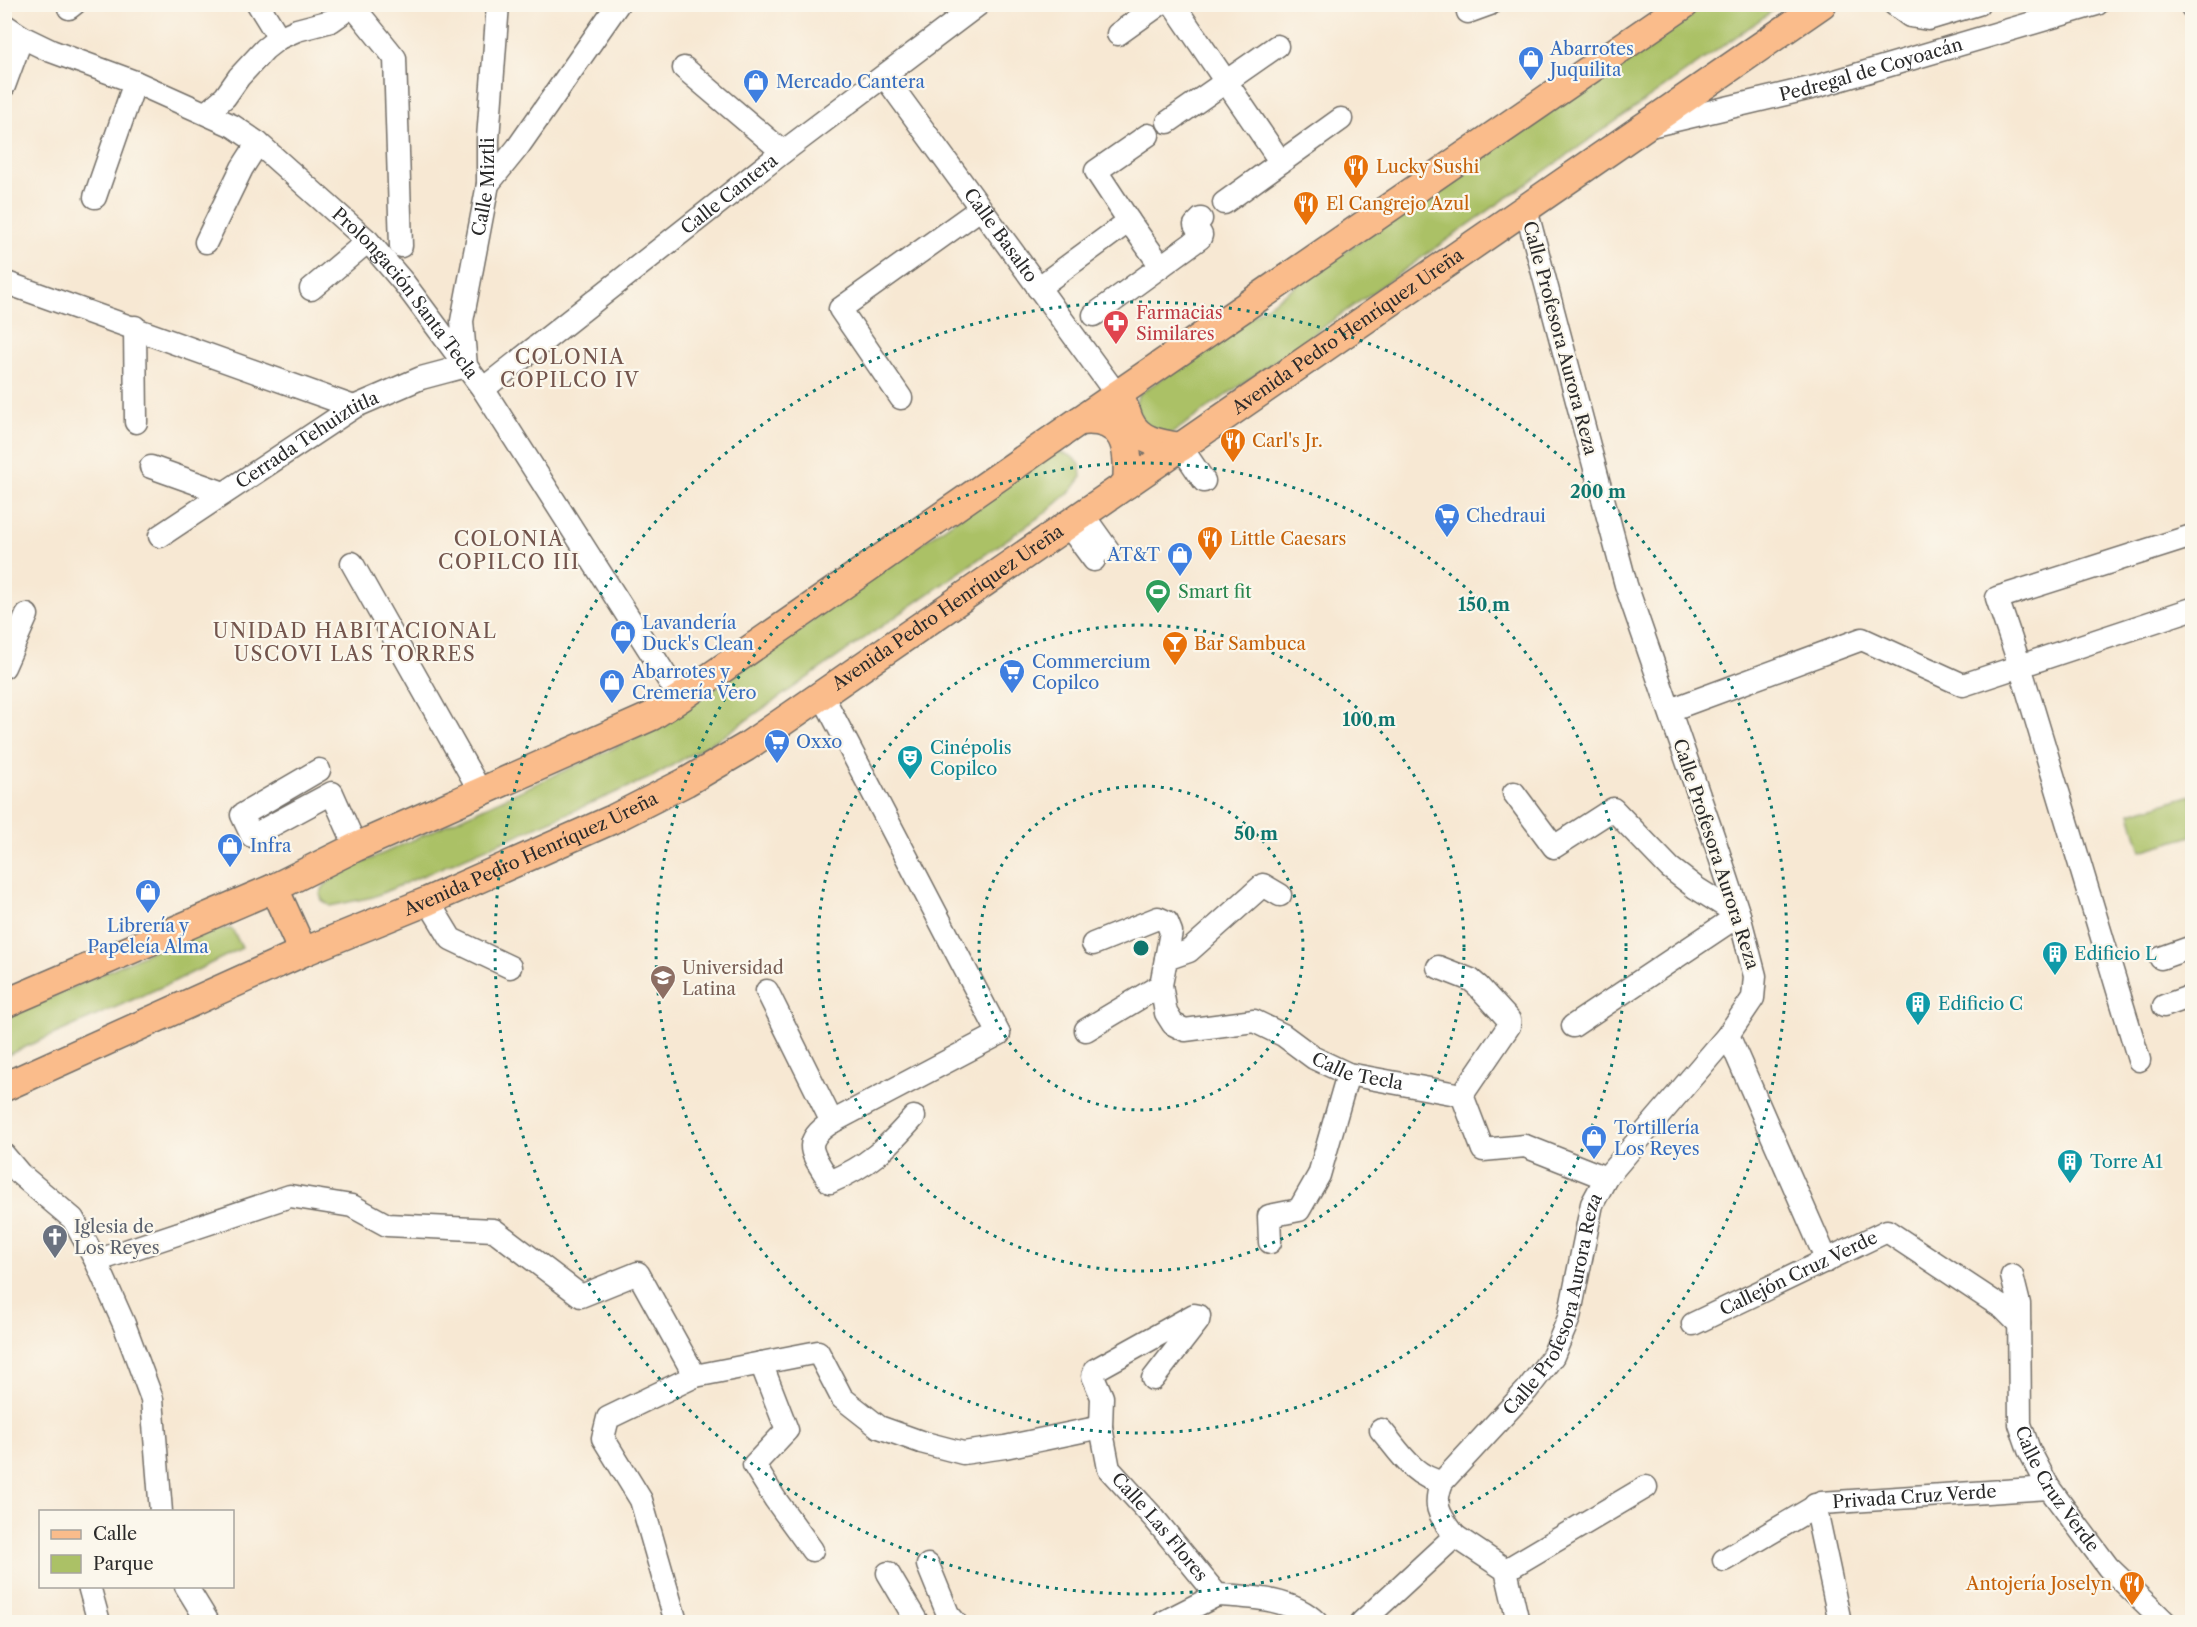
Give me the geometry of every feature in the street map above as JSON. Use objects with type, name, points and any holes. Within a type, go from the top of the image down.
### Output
[{"type":"main road","points":[[4,1004],[274,888],[356,847],[652,716],[1685,4]]},
{"type":"main road","name":"Avenida Pedro Henríquez Ureña","points":[[4,1087],[303,952],[428,901],[611,820],[686,782],[746,747],[1822,4]]},
{"type":"main road","points":[[1117,394],[1123,401],[1132,426],[1139,434],[1157,443],[1181,447]]},
{"type":"main road","points":[[1079,421],[1106,423],[1120,435],[1128,451],[1127,484]]},
{"type":"main road","points":[[274,888],[303,952]]},
{"type":"street","points":[[258,4],[279,38]]},
{"type":"street","name":"Calle Miztli","points":[[466,366],[462,321],[488,184],[488,140],[498,4]]},
{"type":"street","points":[[488,184],[518,147],[618,4]]},
{"type":"street","name":"Calle Cantera","points":[[483,389],[783,152],[979,4]]},
{"type":"street","points":[[1118,34],[1160,4]]},
{"type":"street","points":[[1173,4],[1280,161]]},
{"type":"street","points":[[1468,12],[1490,4]]},
{"type":"street","name":"Pedregal de Coyoacán","points":[[1894,4],[1910,16],[1928,19],[1978,4]]},
{"type":"street","name":"Pedregal de Coyoacán","points":[[1643,128],[1815,87],[2097,4]]},
{"type":"street","points":[[206,113],[225,97],[239,77],[265,49],[279,38],[297,30],[331,21],[354,5],[395,58],[401,246]]},
{"type":"street","points":[[4,86],[13,31]]},
{"type":"street","name":"Prolongación Santa Tecla","points":[[13,31],[51,51],[135,82],[233,126],[258,143],[368,241],[404,283],[483,389],[680,698]]},
{"type":"street","points":[[1168,122],[1277,46]]},
{"type":"street","points":[[684,68],[783,152]]},
{"type":"street","name":"Calle Basalto","points":[[885,77],[1117,394]]},
{"type":"street","points":[[95,197],[135,82]]},
{"type":"street","points":[[1224,203],[1341,119]]},
{"type":"street","points":[[1148,135],[1096,171],[1161,266]]},
{"type":"street","points":[[206,242],[242,168],[258,143]]},
{"type":"street","points":[[901,398],[840,309],[980,209]]},
{"type":"street","name":"Calle Profesora Aurora Reza","points":[[1442,1482],[1527,1390],[1553,1356],[1569,1318],[1592,1204],[1606,1178],[1728,1035],[1753,998],[1756,984],[1739,915],[1620,563],[1526,209]]},
{"type":"street","points":[[1094,315],[1200,238],[1201,235],[1195,225],[1201,219]]},
{"type":"street","points":[[1038,288],[1129,221]]},
{"type":"street","points":[[311,289],[368,241]]},
{"type":"street","points":[[4,282],[354,407]]},
{"type":"street","points":[[135,327],[136,422]]},
{"type":"street","name":"Cerrada Tehuiztitla","points":[[160,537],[354,407],[421,378],[466,366]]},
{"type":"street","points":[[1181,447],[1204,481]]},
{"type":"street","points":[[151,467],[224,493]]},
{"type":"street","points":[[1080,516],[1107,551]]},
{"type":"street","points":[[2139,1060],[2020,666],[1997,598],[2193,536]]},
{"type":"street","points":[[351,563],[480,791]]},
{"type":"street","points":[[1670,710],[1862,639],[1963,685],[2193,609]]},
{"type":"street","points":[[4,667],[27,615]]},
{"type":"street","points":[[822,695],[999,1034],[832,1122],[817,1132],[812,1142],[814,1155],[830,1182],[858,1169],[889,1146],[914,1117]]},
{"type":"street","points":[[320,770],[242,815],[252,836],[332,793],[356,847]]},
{"type":"street","points":[[1514,793],[1554,847],[1613,809],[1670,867],[1696,888],[1739,915],[1573,1026]]},
{"type":"street","points":[[1166,959],[1188,951],[1263,885],[1280,895]]},
{"type":"street","points":[[428,901],[451,939],[510,967]]},
{"type":"street","name":"Calle Tecla","points":[[1092,944],[1158,918],[1167,922],[1171,932],[1161,985],[1166,1013],[1173,1024],[1185,1030],[1254,1021],[1283,1035],[1314,1058],[1348,1074],[1462,1095]]},
{"type":"street","points":[[2161,958],[2193,947]]},
{"type":"street","points":[[1438,967],[1471,980],[1509,1020],[1509,1026],[1462,1095],[1483,1150],[1525,1146],[1606,1178]]},
{"type":"street","points":[[1086,1030],[1161,985]]},
{"type":"street","points":[[766,991],[832,1122]]},
{"type":"street","points":[[2164,1005],[2193,996]]},
{"type":"street","points":[[1728,1035],[1827,1260]]},
{"type":"street","points":[[1270,1242],[1269,1216],[1299,1210],[1319,1175],[1348,1074]]},
{"type":"street","points":[[4,1155],[20,1174],[73,1219],[96,1261],[123,1324],[152,1399],[154,1509]]},
{"type":"street","points":[[96,1261],[290,1196],[352,1206],[387,1225],[494,1230],[580,1296],[638,1273],[695,1376]]},
{"type":"street","name":"Callejón Cruz Verde","points":[[1693,1324],[1887,1231],[2003,1308],[2019,1314]]},
{"type":"street","name":"Calle Cruz Verde","points":[[2007,1277],[2019,1314],[2020,1424],[2029,1450],[2049,1488],[2108,1567],[2165,1623]]},
{"type":"street","name":"Calle Las Flores","points":[[1153,1378],[1198,1321],[1199,1316],[1194,1315],[1095,1370],[1093,1376],[1102,1397],[1101,1427],[1109,1469],[1153,1517],[1217,1594],[1262,1599],[1307,1613],[1316,1623]]},
{"type":"street","points":[[676,1623],[641,1500],[603,1438],[608,1418],[695,1376],[818,1352],[842,1398],[879,1427],[921,1442],[963,1453],[1005,1447],[1101,1427]]},
{"type":"street","points":[[761,1363],[787,1430],[754,1465],[775,1499],[812,1550]]},
{"type":"street","points":[[1381,1430],[1418,1473],[1429,1480],[1442,1482],[1436,1497],[1441,1516],[1455,1536],[1506,1570],[1518,1623]]},
{"type":"street","points":[[1506,1570],[1646,1487]]},
{"type":"street","name":"Privada Cruz Verde","points":[[1724,1560],[1821,1503],[2049,1488]]},
{"type":"street","points":[[1815,1505],[1840,1623]]},
{"type":"street","points":[[1362,1623],[1455,1536]]},
{"type":"street","points":[[928,1565],[944,1620]]},
{"type":"street","points":[[888,1573],[917,1623]]},
{"type":"street","points":[[89,1588],[99,1623]]},
{"type":"street","points":[[187,1588],[208,1623]]},
{"type":"street","points":[[1164,1623],[1217,1594]]},
{"type":"green space","points":[[1702,5],[1781,5],[1171,434],[1149,430],[1135,407],[1138,395]]},
{"type":"green space","points":[[1059,452],[1071,456],[1080,464],[1081,478],[1072,490],[1048,511],[725,735],[652,777],[373,897],[330,906],[322,900],[320,894],[324,886],[338,874],[656,729],[1047,456]]},
{"type":"green space","points":[[2192,795],[2192,836],[2141,851],[2130,813]]},
{"type":"green space","points":[[199,929],[232,929],[242,948],[175,981],[5,1056],[4,1019]]},
{"type":"place","name":"Abarrotes Juquilita","points":[[1531,82]]},
{"type":"place","name":"Mercado Cantera","points":[[756,105]]},
{"type":"place","name":"Lucky Sushi","points":[[1356,190]]},
{"type":"place","name":"El Cangrejo Azul","points":[[1306,227]]},
{"type":"place","name":"Farmacias Similares","points":[[1116,346]]},
{"type":"place","name":"Carl's Jr.","points":[[1233,464]]},
{"type":"place","name":"Chedraui","points":[[1447,539]]},
{"type":"place","name":"Little Caesars","points":[[1210,562]]},
{"type":"place","name":"AT&T","points":[[1180,578]]},
{"type":"place","name":"Smart fit","points":[[1158,615]]},
{"type":"place","name":"Lavandería Duck's Clean","points":[[623,656]]},
{"type":"place","name":"Bar Sambuca","points":[[1175,667]]},
{"type":"place","name":"Commercium Copilco","points":[[1012,695]]},
{"type":"place","name":"Abarrotes y Cremería Vero","points":[[612,705]]},
{"type":"place","name":"Oxxo","points":[[777,765]]},
{"type":"place","name":"Cinépolis Copilco","points":[[910,781]]},
{"type":"place","name":"Infra","points":[[230,869]]},
{"type":"place","name":"Librería y Papeleía Alma","points":[[148,915]]},
{"type":"place","name":"Edificio L","points":[[2055,977]]},
{"type":"place","name":"Universidad Latina","points":[[663,1001]]},
{"type":"place","name":"Edificio C","points":[[1918,1027]]},
{"type":"place","name":"Tortillería Los Reyes","points":[[1594,1161]]},
{"type":"place","name":"Torre A1","points":[[2070,1185]]},
{"type":"place","name":"Iglesia de Los Reyes","points":[[55,1260]]},
{"type":"place","name":"Antojería Joselyn","points":[[2132,1607]]},
{"type":"district","name":"COLONIA COPILCO IV","points":[[570,368]]},
{"type":"district","name":"COLONIA COPILCO III","points":[[509,550]]},
{"type":"district","name":"UNIDAD HABITACIONAL USCOVI LAS TORRES","points":[[355,642]]}]
